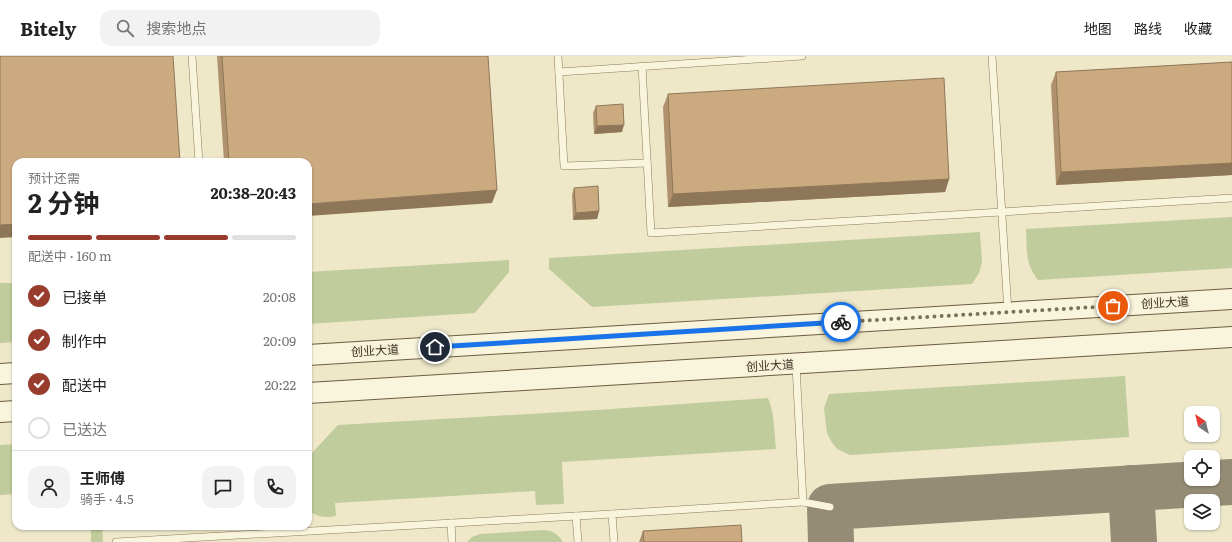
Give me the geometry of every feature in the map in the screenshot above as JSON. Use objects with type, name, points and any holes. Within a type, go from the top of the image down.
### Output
[{"type":"main road","name":"创业大道","points":[[312,355],[1232,299]]},
{"type":"main road","name":"创业大道","points":[[312,393],[1232,337]]},
{"type":"main road","points":[[0,374],[12,373]]},
{"type":"main road","points":[[0,412],[12,411]]},
{"type":"lane","points":[[192,56],[199,158]]},
{"type":"lane","points":[[558,56],[564,166],[647,163]]},
{"type":"lane","points":[[559,72],[802,56]]},
{"type":"lane","points":[[992,56],[1008,312]]},
{"type":"lane","points":[[642,66],[651,233],[1232,198]]},
{"type":"lane","points":[[796,364],[803,502]]},
{"type":"lane","points":[[312,528],[451,523],[803,502],[830,507]]},
{"type":"lane","points":[[612,514],[614,542]]},
{"type":"lane","points":[[576,516],[578,542]]},
{"type":"lane","points":[[451,523],[452,542]]},
{"type":"lane","points":[[116,542],[271,530]]},
{"type":"green space","points":[[1232,217],[1232,268],[1038,280],[1029,262],[1026,229]]},
{"type":"green space","points":[[980,232],[982,262],[979,273],[972,284],[592,307],[549,269],[549,258]]},
{"type":"green space","points":[[509,260],[509,272],[475,313],[312,324],[312,272]]},
{"type":"green space","points":[[0,283],[12,283],[12,342],[0,343]]},
{"type":"green space","points":[[1125,376],[1129,437],[850,455],[837,449],[827,433],[824,408],[829,394]]},
{"type":"green space","points":[[768,398],[773,416],[776,449],[562,462],[564,504],[536,505],[535,491],[335,503],[336,516],[324,517],[312,513],[312,453],[338,425],[597,410]]},
{"type":"green space","points":[[12,444],[12,494],[0,495],[0,445]]},
{"type":"green space","points":[[91,530],[102,530],[103,542],[91,542]]},
{"type":"green space","points":[[544,530],[555,533],[563,542],[467,542],[472,537],[480,534]]},
{"type":"building","points":[[0,56],[173,56],[180,158],[12,158],[12,224],[0,225]]},
{"type":"building","points":[[222,56],[488,56],[497,190],[312,204],[312,158],[229,158]]},
{"type":"building","points":[[1232,62],[1232,163],[1061,172],[1056,72]]},
{"type":"building","points":[[944,78],[949,179],[673,194],[668,94]]},
{"type":"building","points":[[623,104],[624,125],[597,126],[596,106]]},
{"type":"building","points":[[598,186],[599,211],[576,213],[574,188]]},
{"type":"building","points":[[741,525],[742,542],[644,542],[643,531]]},
{"type":"taxiway","points":[[831,542],[830,507],[1232,482]]},
{"type":"taxiway","points":[[1131,488],[1134,542]]},
{"type":"way so far","points":[[841,322],[1113,306]]},
{"type":"route","points":[[435,347],[841,322]]}]
